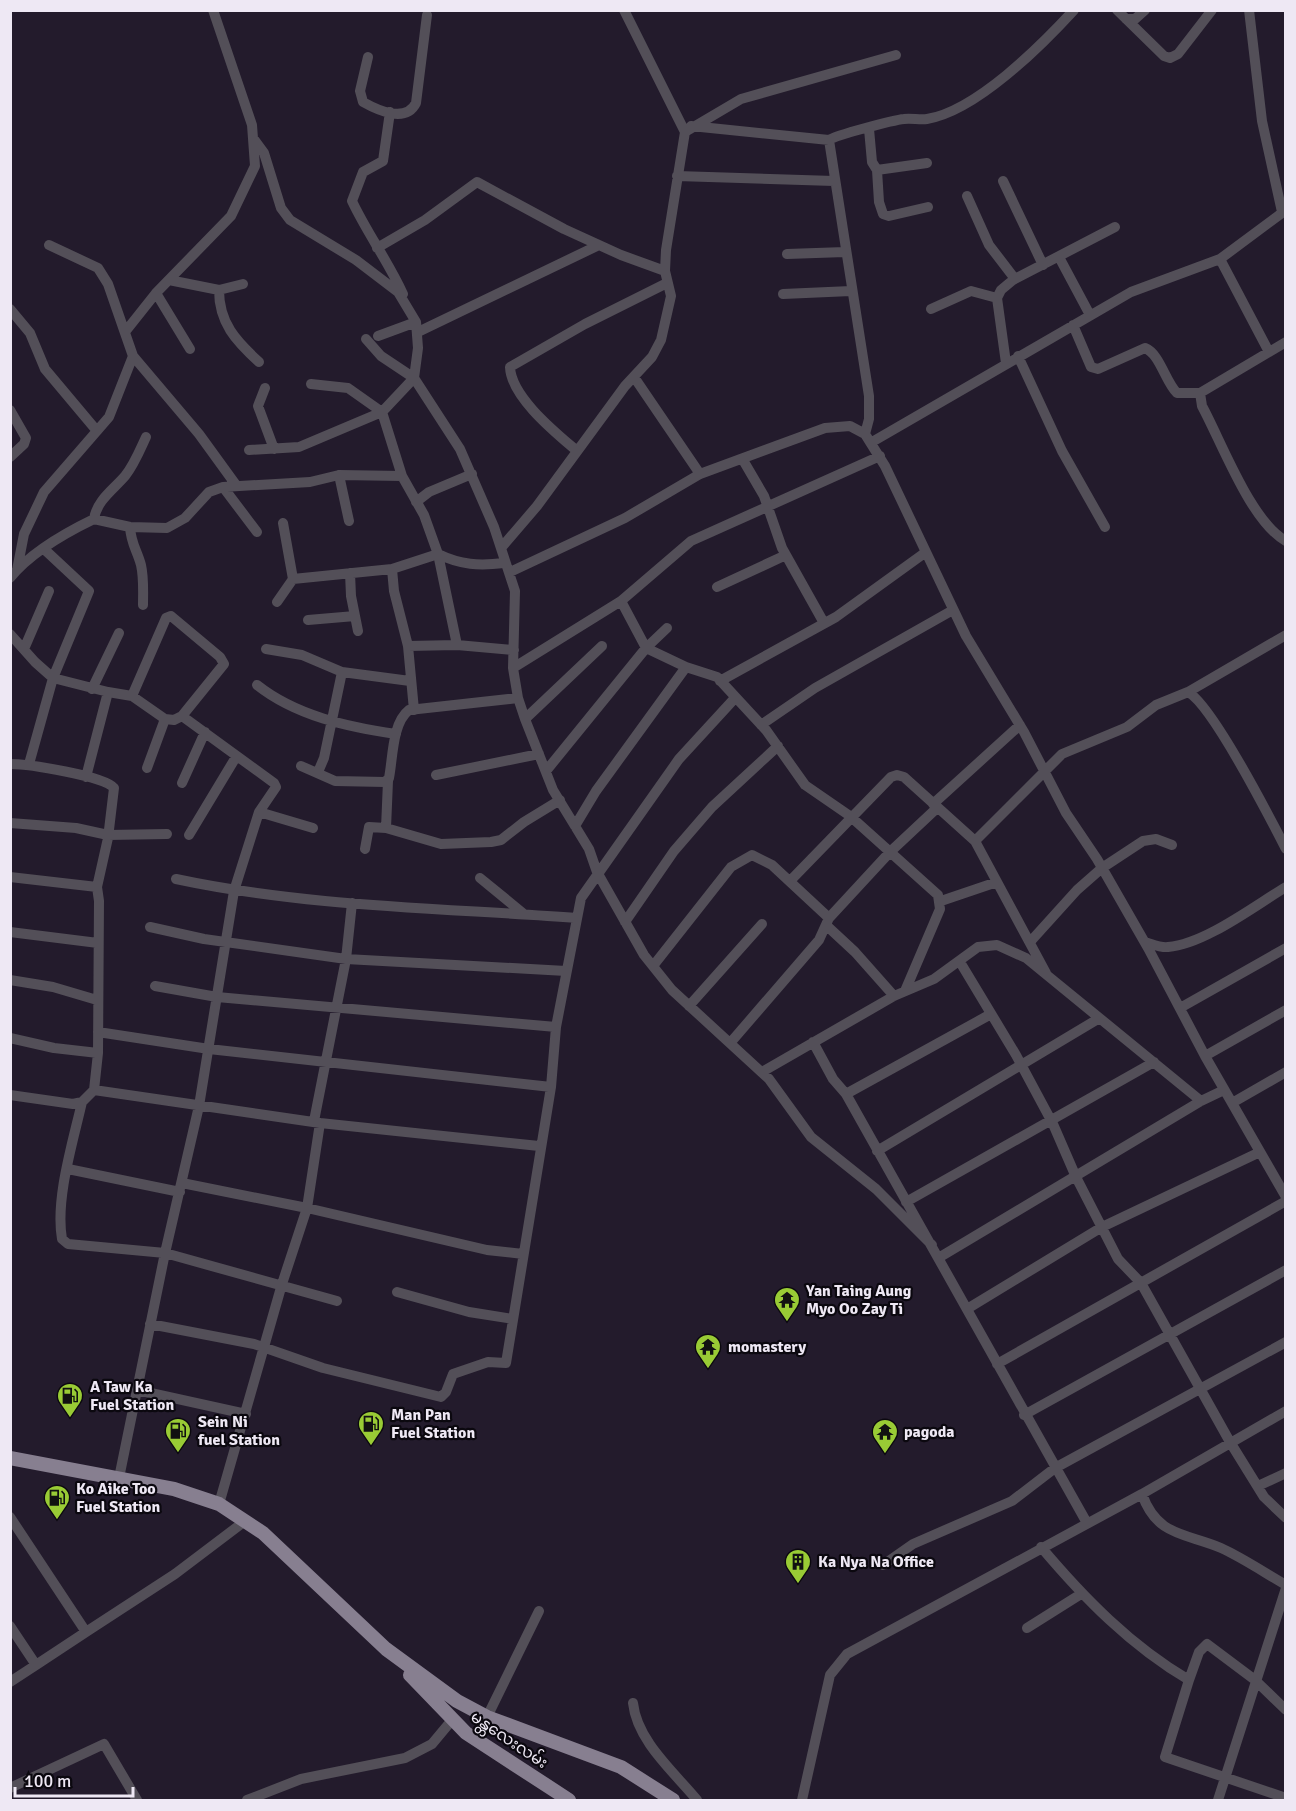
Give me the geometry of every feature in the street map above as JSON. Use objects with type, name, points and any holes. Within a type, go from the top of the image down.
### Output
[{"type":"main road","points":[[11,1459],[119,1478],[195,1495],[219,1504],[262,1533],[386,1649],[457,1701],[487,1717],[621,1767],[673,1800]]},
{"type":"main road","name":"မန္တလေးလမ်း","points":[[386,1649],[466,1733],[568,1800]]},
{"type":"street","points":[[125,332],[156,293],[231,216],[255,166],[252,125],[213,10]]},
{"type":"street","points":[[501,548],[652,357],[661,340],[671,296],[665,271],[677,176],[688,129],[624,10]]},
{"type":"street","points":[[688,129],[829,140],[902,119],[927,119],[952,109],[997,83],[1041,45],[1074,10]]},
{"type":"street","points":[[1145,10],[1128,19],[1164,56],[1173,58],[1212,10]]},
{"type":"street","points":[[869,438],[1131,292],[1220,259],[1284,211],[1262,121],[1249,10]]},
{"type":"street","points":[[368,57],[360,91],[361,99],[366,104],[390,112],[405,115],[411,112],[416,103],[427,15]]},
{"type":"street","points":[[688,129],[741,99],[896,55]]},
{"type":"street","points":[[249,450],[299,447],[382,412],[414,378],[417,327],[391,268],[369,237],[352,197],[363,172],[383,161],[390,112]]},
{"type":"street","points":[[869,129],[872,162],[877,170],[879,202],[883,214],[889,216],[927,207]]},
{"type":"street","points":[[253,138],[264,153],[281,208],[290,220],[382,279],[410,307]]},
{"type":"street","points":[[829,140],[869,396],[869,438]]},
{"type":"street","points":[[877,170],[927,164]]},
{"type":"street","points":[[677,176],[834,181]]},
{"type":"street","points":[[1003,181],[1043,265]]},
{"type":"street","points":[[377,248],[425,220],[477,182],[599,245],[665,271]]},
{"type":"street","points":[[966,196],[989,245],[1008,268],[1013,280]]},
{"type":"street","points":[[1006,363],[997,298],[1001,290],[1013,280],[1115,227]]},
{"type":"street","points":[[49,245],[98,268],[108,284],[133,356],[199,434],[236,485]]},
{"type":"street","points":[[378,336],[417,327],[599,245]]},
{"type":"street","points":[[787,254],[845,252]]},
{"type":"street","points":[[1059,257],[1090,315]]},
{"type":"street","points":[[1220,259],[1269,352]]},
{"type":"street","points":[[169,280],[219,290],[243,284]]},
{"type":"street","points":[[577,451],[538,416],[517,385],[510,367],[566,334],[667,282]]},
{"type":"street","points":[[219,290],[220,310],[226,326],[241,346],[259,362]]},
{"type":"street","points":[[783,294],[851,291]]},
{"type":"street","points":[[931,309],[971,291],[997,298]]},
{"type":"street","points":[[156,293],[190,349]]},
{"type":"street","points":[[10,309],[30,333],[45,369],[97,431]]},
{"type":"street","points":[[1073,325],[1091,366],[1098,369],[1145,348],[1151,351],[1177,393],[1200,393],[1286,342]]},
{"type":"street","points":[[366,339],[381,356],[414,378],[460,449],[501,548],[515,591],[513,668],[518,698],[525,719],[560,800],[589,849],[597,872],[625,922],[653,966],[672,990],[762,1072],[811,1137],[876,1189],[932,1245]]},
{"type":"street","points":[[14,574],[24,534],[44,492],[110,417],[133,356]]},
{"type":"street","points":[[1018,356],[1062,452],[1105,526]]},
{"type":"street","points":[[634,377],[700,474]]},
{"type":"street","points":[[311,384],[348,388],[382,412],[402,476],[416,502],[438,554],[457,645]]},
{"type":"street","points":[[265,388],[258,406],[274,448]]},
{"type":"street","points":[[1200,393],[1202,406],[1249,502],[1275,535],[1286,541]]},
{"type":"street","points":[[10,410],[26,438],[24,444],[10,457]]},
{"type":"street","points":[[293,579],[392,569],[438,554],[454,562],[477,566],[507,567],[625,518],[700,474],[825,428],[850,426],[869,438],[880,456],[966,636],[1020,725],[1044,773],[1145,942],[1205,1056],[1286,1199],[997,1364]]},
{"type":"street","points":[[94,519],[95,510],[101,500],[127,475],[146,437]]},
{"type":"street","points":[[513,668],[621,601],[691,541],[880,456]]},
{"type":"street","points":[[743,460],[768,506],[786,555],[824,623]]},
{"type":"street","points":[[416,502],[429,492],[471,474]]},
{"type":"street","points":[[14,574],[44,549],[94,519],[130,528],[167,528],[185,518],[209,492],[223,487],[310,482],[339,475],[402,476]]},
{"type":"street","points":[[339,475],[349,521]]},
{"type":"street","points":[[223,487],[257,532]]},
{"type":"street","points":[[277,602],[293,579],[284,523]]},
{"type":"street","points":[[130,528],[131,544],[140,562],[143,576],[142,605]]},
{"type":"street","points":[[29,764],[53,678],[89,591],[44,549]]},
{"type":"street","points":[[720,681],[824,623],[926,552]]},
{"type":"street","points":[[717,587],[786,555]]},
{"type":"street","points":[[392,569],[394,591],[408,646],[414,710]]},
{"type":"street","points":[[350,573],[358,631]]},
{"type":"street","points":[[24,649],[50,591]]},
{"type":"street","points":[[621,601],[646,648],[686,667],[717,677],[761,725],[805,785],[850,816],[938,895],[941,901],[940,909],[906,991]]},
{"type":"street","points":[[761,725],[815,688],[953,610]]},
{"type":"street","points":[[10,634],[53,678],[92,689],[132,696],[165,719],[174,720],[182,716],[224,664],[220,657],[171,616],[166,618],[132,696]]},
{"type":"street","points":[[308,620],[355,616]]},
{"type":"street","points":[[546,771],[646,648],[667,628]]},
{"type":"street","points":[[92,689],[119,633]]},
{"type":"street","points":[[975,841],[1062,754],[1076,746],[1127,727],[1156,705],[1188,692],[1286,635]]},
{"type":"street","points":[[408,646],[457,645],[514,650]]},
{"type":"street","points":[[525,719],[602,646]]},
{"type":"street","points":[[266,649],[302,655],[342,672],[410,681]]},
{"type":"street","points":[[575,826],[596,791],[686,667]]},
{"type":"street","points":[[318,772],[324,758],[342,672]]},
{"type":"street","points":[[257,685],[291,706],[332,721],[396,734]]},
{"type":"street","points":[[86,777],[108,692]]},
{"type":"street","points":[[1188,692],[1197,697],[1207,710],[1253,786],[1286,849]]},
{"type":"street","points":[[386,828],[388,781],[396,734],[403,714],[409,710],[518,698]]},
{"type":"street","points":[[150,1324],[266,1348],[323,1368],[441,1397],[446,1392],[453,1374],[488,1362],[506,1363],[530,1222],[539,1146],[551,1088],[556,1027],[581,898],[597,872],[680,759],[735,698]]},
{"type":"street","points":[[119,1478],[165,1252],[199,1106],[234,891],[260,812],[276,787],[274,783],[182,716]]},
{"type":"street","points":[[147,768],[165,719]]},
{"type":"street","points":[[731,1042],[819,940],[828,922],[890,852],[1020,725]]},
{"type":"street","points":[[182,783],[205,732]]},
{"type":"street","points":[[625,922],[674,851],[712,807],[778,746]]},
{"type":"street","points":[[436,775],[539,754]]},
{"type":"street","points":[[189,835],[236,757]]},
{"type":"street","points":[[10,764],[29,764],[86,777],[110,783],[114,788],[108,835],[97,887],[98,1053],[94,1090],[82,1102],[73,1104],[10,1095]]},
{"type":"street","points":[[301,766],[335,781],[388,781]]},
{"type":"street","points":[[790,881],[850,816],[897,775],[904,777],[975,841],[1048,976]]},
{"type":"street","points":[[364,849],[369,827],[386,828],[441,844],[501,840],[524,822],[560,800]]},
{"type":"street","points":[[260,812],[313,828]]},
{"type":"street","points":[[10,823],[76,828],[108,835],[167,834]]},
{"type":"street","points":[[1030,942],[1077,890],[1102,868],[1143,841],[1156,839],[1172,845]]},
{"type":"street","points":[[653,966],[731,867],[752,855],[772,865],[790,881],[894,996]]},
{"type":"street","points":[[10,877],[97,887]]},
{"type":"street","points":[[480,878],[524,914]]},
{"type":"street","points":[[176,879],[234,891],[352,903],[577,918]]},
{"type":"street","points":[[941,901],[997,882]]},
{"type":"street","points":[[1145,942],[1165,948],[1182,945],[1207,933],[1286,886]]},
{"type":"street","points":[[219,1504],[306,1208],[326,1061],[346,959],[352,903]]},
{"type":"street","points":[[689,1006],[762,924]]},
{"type":"street","points":[[150,927],[227,942],[346,959],[566,971]]},
{"type":"street","points":[[10,932],[98,943]]},
{"type":"street","points":[[762,1072],[894,996],[934,979],[978,947],[997,945],[1026,958],[1201,1101]]},
{"type":"street","points":[[1180,1008],[1286,948]]},
{"type":"street","points":[[960,962],[1051,1120],[1118,1259],[1141,1283],[1230,1442],[1258,1486],[1286,1518]]},
{"type":"street","points":[[10,980],[53,987],[97,1000]]},
{"type":"street","points":[[155,986],[217,997],[556,1027]]},
{"type":"street","points":[[1205,1056],[1286,1010]]},
{"type":"street","points":[[846,1094],[991,1014]]},
{"type":"street","points":[[877,1151],[1098,1019]]},
{"type":"street","points":[[98,1032],[209,1049],[551,1088]]},
{"type":"street","points":[[10,1038],[54,1048],[98,1053]]},
{"type":"street","points":[[813,1042],[833,1079],[846,1094],[906,1202],[940,1257],[1024,1415],[1087,1523]]},
{"type":"street","points":[[906,1202],[1154,1062]]},
{"type":"street","points":[[1232,1103],[1286,1072]]},
{"type":"street","points":[[94,1090],[317,1122],[539,1146]]},
{"type":"street","points":[[940,1257],[1201,1101],[1224,1090]]},
{"type":"street","points":[[82,1102],[68,1168],[60,1228],[62,1239],[69,1244],[165,1252],[337,1301]]},
{"type":"street","points":[[967,1309],[1102,1227],[1260,1152]]},
{"type":"street","points":[[68,1168],[306,1208],[488,1250],[523,1254]]},
{"type":"street","points":[[1024,1415],[1286,1270]]},
{"type":"street","points":[[398,1292],[469,1312],[513,1319]]},
{"type":"street","points":[[883,1565],[913,1544],[1012,1501],[1055,1468],[1286,1342]]},
{"type":"street","points":[[138,1390],[246,1414]]},
{"type":"street","points":[[802,1800],[830,1675],[838,1661],[1041,1547],[1142,1494],[1286,1411]]},
{"type":"street","points":[[1258,1486],[1286,1473]]},
{"type":"street","points":[[1142,1494],[1147,1508],[1159,1523],[1189,1539],[1221,1548],[1286,1587],[1218,1800]]},
{"type":"street","points":[[10,1517],[86,1632]]},
{"type":"street","points":[[10,1682],[175,1574],[245,1521]]},
{"type":"street","points":[[1041,1547],[1081,1594],[1162,1664],[1189,1680]]},
{"type":"street","points":[[1027,1628],[1081,1594]]},
{"type":"street","points":[[487,1717],[539,1611]]},
{"type":"street","points":[[10,1626],[36,1665]]},
{"type":"street","points":[[1286,1710],[1255,1680],[1207,1644],[1199,1652],[1165,1757],[1286,1798]]},
{"type":"street","points":[[633,1703],[634,1717],[641,1732],[697,1800]]},
{"type":"street","points":[[247,1800],[301,1779],[405,1758],[432,1744],[452,1720]]},
{"type":"street","points":[[11,1791],[104,1744],[137,1800]]},
{"type":"place","name":"Yan Taing Aung Myo Oo Zay Ti","points":[[787,1323]]},
{"type":"place","name":"momastery","points":[[708,1370]]},
{"type":"place","name":"A Taw Ka Fuel Station","points":[[70,1419]]},
{"type":"place","name":"Man Pan Fuel Station","points":[[371,1447]]},
{"type":"place","name":"Sein Ni fuel Station","points":[[178,1454]]},
{"type":"place","name":"pagoda","points":[[885,1455]]},
{"type":"place","name":"Ko Aike Too Fuel Station","points":[[57,1521]]},
{"type":"place","name":"Ka Nya Na Office","points":[[798,1585]]}]
